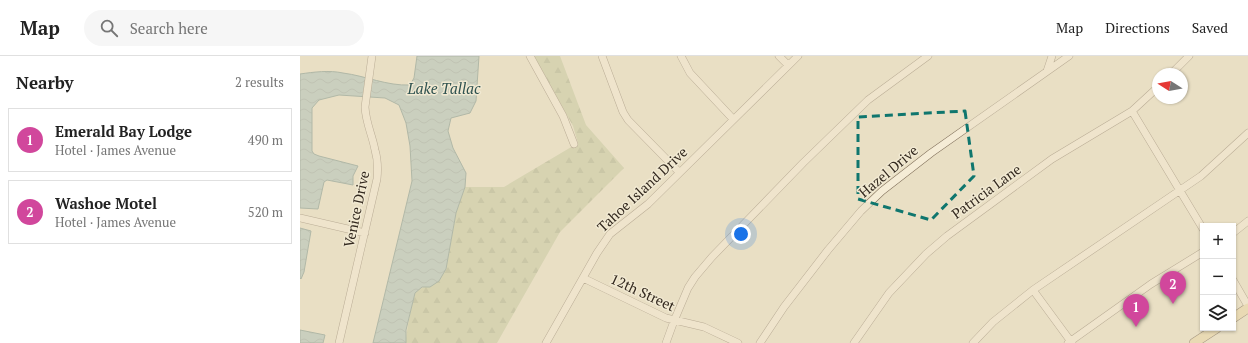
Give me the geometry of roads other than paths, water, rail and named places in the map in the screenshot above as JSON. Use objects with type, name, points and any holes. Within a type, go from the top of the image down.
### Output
[{"type":"main road","points":[[1236,316],[1248,307]]},
{"type":"main road","points":[[1194,343],[1212,331]]},
{"type":"street","name":"Venice Drive","points":[[339,343],[377,179],[378,164],[365,114],[372,56]]},
{"type":"street","points":[[530,56],[563,116],[574,144]]},
{"type":"street","points":[[602,56],[623,112],[628,120],[680,172]]},
{"type":"street","points":[[681,56],[683,62],[694,78],[733,119]]},
{"type":"street","points":[[779,56],[788,65]]},
{"type":"street","name":"Tahoe Island Drive","points":[[547,343],[597,253],[610,234],[648,204],[798,56]]},
{"type":"street","points":[[666,343],[688,288],[712,257],[803,163],[868,100],[928,56]]},
{"type":"street","points":[[1047,71],[1052,56]]},
{"type":"street","name":"Hazel Drive","points":[[760,343],[784,307],[828,250],[871,201],[931,153],[1069,56]]},
{"type":"street","points":[[1177,68],[1189,56]]},
{"type":"street","name":"Patricia Lane","points":[[854,343],[889,293],[907,272],[947,236],[1052,159],[1132,111],[1152,93]]},
{"type":"street","points":[[1132,111],[1200,224]]},
{"type":"street","points":[[973,343],[993,322],[1033,290],[1202,176],[1248,133]]},
{"type":"street","points":[[300,218],[365,233]]},
{"type":"street","points":[[1236,231],[1248,221]]},
{"type":"street","points":[[1033,290],[1070,342],[1152,284],[1200,254]]},
{"type":"street","name":"12th Street","points":[[583,278],[674,321],[704,327],[738,343]]},
{"type":"street","points":[[1236,285],[1248,307]]},
{"type":"water","name":"Lake Tallac","points":[[417,56],[479,56],[476,101],[470,113],[451,118],[448,131],[453,148],[466,173],[465,187],[456,213],[446,269],[439,281],[430,287],[422,287],[415,293],[406,330],[406,343],[373,343],[412,181],[410,146],[406,123],[399,105],[385,98],[339,95],[319,100],[312,108],[312,151],[314,154],[319,156],[358,166],[353,176],[353,185],[327,180],[324,182],[318,209],[300,208],[300,74],[338,72],[393,84],[410,85],[414,78]]},
{"type":"water","points":[[300,228],[311,231],[304,272],[301,279],[300,278]]},
{"type":"water","points":[[300,330],[325,335],[323,343],[300,343]]},
{"type":"place","name":"Washoe Motel","points":[[1173,304]]},
{"type":"place","name":"Emerald Bay Lodge","points":[[1136,327]]}]
